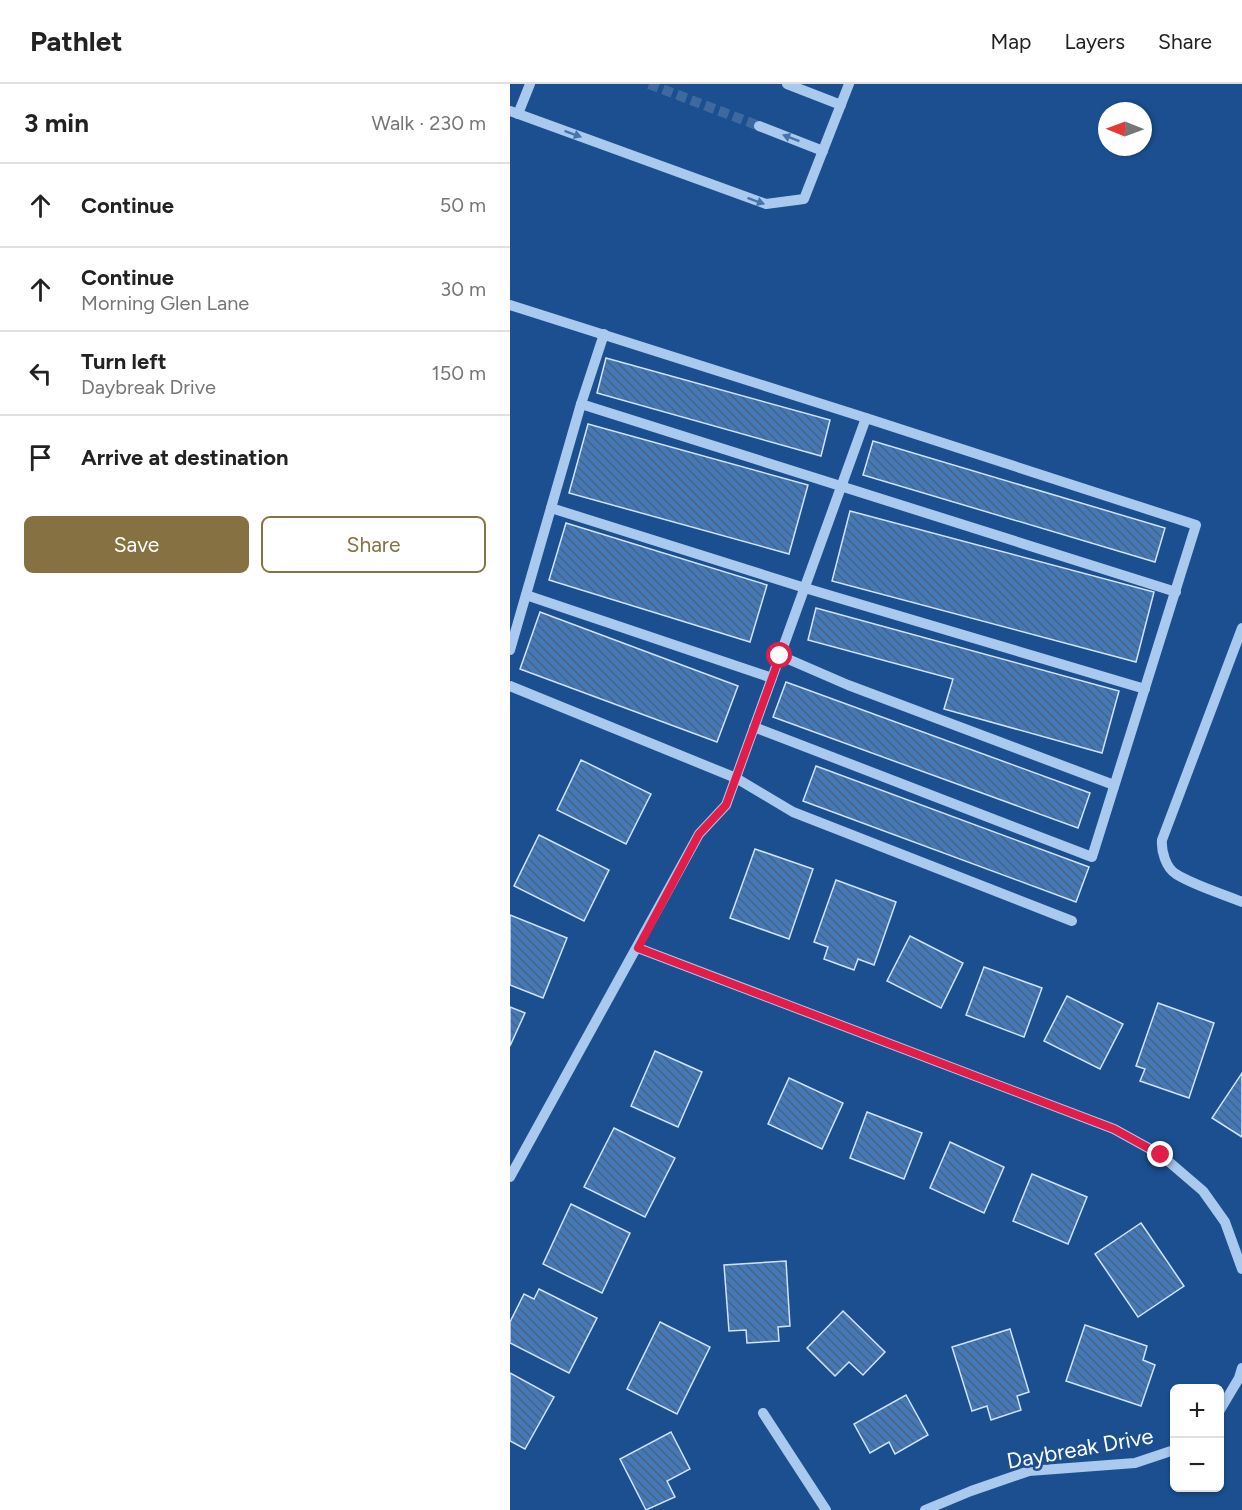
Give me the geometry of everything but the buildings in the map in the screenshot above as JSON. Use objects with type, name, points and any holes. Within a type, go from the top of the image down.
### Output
[{"type":"street","points":[[530,84],[514,113],[766,204],[804,199],[849,84]]},
{"type":"street","points":[[787,84],[841,105]]},
{"type":"street","points":[[759,126],[823,151]]},
{"type":"street","points":[[510,305],[1196,525],[1092,857],[754,727]]},
{"type":"street","points":[[510,650],[604,334]]},
{"type":"street","points":[[582,404],[1176,592]]},
{"type":"street","points":[[510,1177],[699,834],[726,805],[866,418]]},
{"type":"street","points":[[551,508],[805,588],[1145,689]]},
{"type":"street","points":[[526,595],[772,678]]},
{"type":"street","points":[[1242,628],[1161,847],[1174,873],[1242,902]]},
{"type":"street","points":[[780,656],[848,685],[1114,785]]},
{"type":"street","points":[[510,686],[736,778],[794,812],[1072,921]]},
{"type":"street","points":[[638,948],[1123,1134],[1161,1155],[1203,1191],[1225,1222],[1242,1269]]},
{"type":"street","points":[[1224,1403],[1239,1378],[1242,1368]]},
{"type":"street","points":[[763,1413],[825,1510]]},
{"type":"street","name":"Daybreak Drive","points":[[925,1510],[1029,1471],[1135,1463],[1170,1451]]},
{"type":"tunnel","points":[[649,84],[759,126]]},
{"type":"route","points":[[780,656],[726,805],[699,834],[638,948],[1114,1129],[1161,1155]]}]
